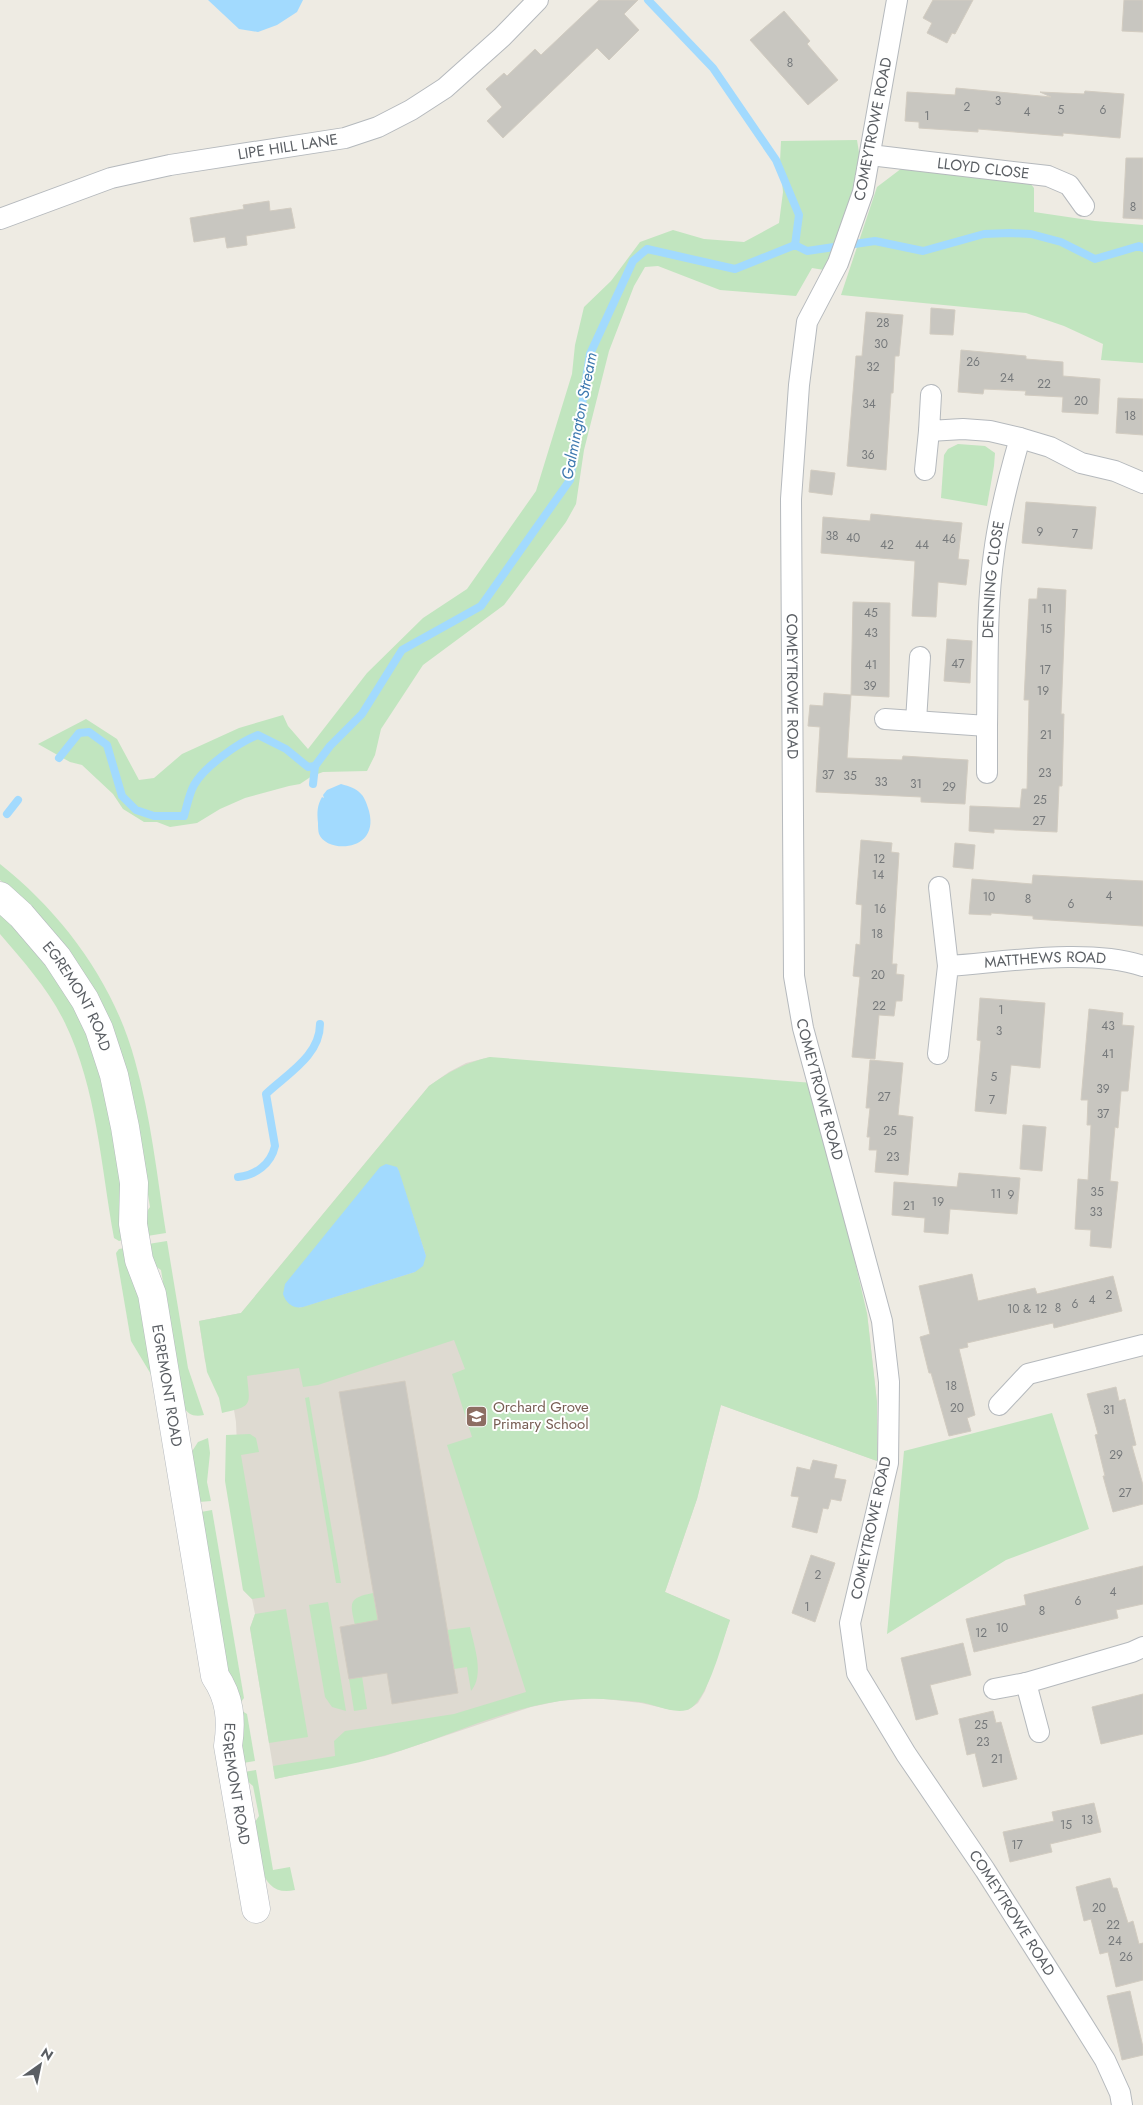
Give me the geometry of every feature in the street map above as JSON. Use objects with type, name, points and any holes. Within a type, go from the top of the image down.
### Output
[{"type":"street","name":"LIPE HILL LANE","points":[[0,219],[111,178],[170,165],[345,138],[378,127],[411,110],[445,88],[502,37],[538,0]]},
{"type":"street","name":"COMEYTROWE ROAD","points":[[897,0],[863,192],[838,263],[807,322],[799,385],[791,499],[794,976],[805,1038],[882,1321],[890,1382],[888,1463],[850,1623],[857,1673],[906,1754],[985,1870],[1105,2060],[1120,2093],[1122,2105]]},
{"type":"street","name":"LLOYD CLOSE","points":[[870,155],[1048,176],[1070,185],[1084,206]]},
{"type":"street","points":[[925,470],[931,395]]},
{"type":"street","points":[[929,431],[963,429],[990,431],[1020,438],[1050,447],[1081,463],[1116,471],[1143,483]]},
{"type":"street","name":"DENNING CLOSE","points":[[987,773],[989,613],[994,554],[1005,489],[1020,438]]},
{"type":"street","points":[[916,721],[920,657]]},
{"type":"street","points":[[885,719],[987,726]]},
{"type":"street","points":[[938,1054],[948,966],[939,887]]},
{"type":"street","name":"EGREMONT ROAD","points":[[0,896],[40,936],[72,978],[99,1029],[114,1075],[134,1183],[133,1224],[139,1260],[152,1294],[215,1676],[225,1690],[229,1710],[231,1726],[228,1746],[256,1909]]},
{"type":"street","name":"MATTHEWS ROAD","points":[[948,966],[1039,959],[1090,958],[1143,966]]},
{"type":"street","points":[[1000,1405],[1028,1374],[1143,1345]]},
{"type":"street","points":[[994,1689],[1026,1683],[1132,1652],[1143,1647]]},
{"type":"street","points":[[1026,1683],[1039,1732]]},
{"type":"shaded area","name":"Orchard Grove Primary School","points":[[490,1057],[867,1313],[877,1402],[877,1461],[721,1405],[697,1499],[665,1592],[730,1620],[705,1691],[698,1703],[688,1710],[672,1710],[641,1703],[595,1698],[559,1701],[531,1707],[385,1756],[275,1779],[250,1628],[255,1614],[252,1599],[243,1590],[236,1422],[234,1410],[205,1361],[199,1321],[241,1313],[429,1086],[466,1063]]},
{"type":"green space","points":[[857,140],[860,159],[843,231],[824,270],[812,268],[796,296],[720,290],[658,266],[645,267],[634,286],[609,351],[584,450],[576,504],[566,522],[504,605],[423,665],[381,729],[375,755],[367,771],[323,772],[312,776],[300,784],[245,798],[220,809],[197,823],[170,827],[157,822],[144,822],[123,809],[113,794],[82,765],[70,762],[38,744],[86,719],[117,739],[139,780],[154,778],[182,754],[239,728],[283,715],[288,726],[308,749],[367,673],[423,618],[467,589],[536,491],[572,374],[575,345],[584,307],[611,281],[640,242],[673,230],[704,239],[744,242],[779,223],[783,192],[780,162],[781,141]]},
{"type":"green space","points":[[906,165],[1025,177],[1034,188],[1034,212],[1095,221],[1143,225],[1143,363],[1101,360],[1103,344],[1064,326],[1026,313],[841,295],[877,187]]},
{"type":"green space","points":[[958,444],[985,446],[995,453],[987,506],[941,498],[944,455],[948,449]]},
{"type":"green space","points":[[0,864],[45,905],[65,928],[100,978],[114,1004],[126,1032],[141,1082],[166,1233],[141,1237],[139,1223],[150,1207],[138,1131],[11,889],[0,880]]},
{"type":"green space","points":[[0,913],[39,955],[50,970],[71,1002],[88,1036],[104,1084],[130,1239],[119,1241],[114,1238],[97,1129],[76,1048],[59,1011],[51,999],[36,977],[0,934]]},
{"type":"green space","name":"Orchard Grove Primary School","points":[[490,1057],[813,1083],[867,1313],[877,1402],[877,1461],[721,1405],[697,1499],[665,1592],[730,1620],[708,1684],[694,1705],[687,1710],[675,1711],[645,1703],[609,1699],[560,1701],[494,1717],[373,1759],[275,1779],[273,1766],[335,1756],[334,1741],[345,1731],[454,1714],[526,1692],[447,1445],[472,1437],[452,1374],[465,1369],[454,1340],[318,1385],[303,1387],[299,1368],[247,1376],[249,1399],[247,1403],[239,1408],[222,1413],[219,1398],[207,1372],[199,1321],[241,1313],[429,1086],[458,1068]],"holes":[[[397,1167],[426,1256],[415,1272],[299,1308]]]},
{"type":"green space","points":[[167,1241],[188,1368],[204,1415],[192,1415],[183,1406],[161,1270],[145,1259],[142,1245]]},
{"type":"green space","points":[[131,1247],[152,1376],[131,1341],[116,1253],[119,1249]]},
{"type":"green space","points":[[309,1397],[341,1583],[336,1583],[305,1398]]},
{"type":"green space","points":[[1052,1413],[1089,1529],[1006,1560],[887,1634],[904,1451]]},
{"type":"green space","points":[[250,1434],[256,1438],[259,1452],[241,1455],[265,1597],[252,1599],[243,1590],[225,1481],[226,1435]]},
{"type":"green space","points":[[208,1438],[210,1453],[207,1482],[211,1501],[199,1502],[191,1453],[198,1442]]},
{"type":"green space","points":[[212,1510],[244,1698],[240,1703],[233,1704],[201,1512]]},
{"type":"green space","points":[[373,1593],[378,1621],[355,1625],[352,1611],[353,1602],[359,1597]]},
{"type":"green space","points":[[328,1602],[346,1711],[332,1707],[325,1697],[309,1605]]},
{"type":"green space","points":[[286,1609],[308,1737],[269,1743],[250,1628],[255,1614]]},
{"type":"green space","points":[[470,1627],[478,1669],[475,1684],[471,1691],[467,1667],[454,1669],[447,1630]]},
{"type":"green space","points":[[362,1676],[367,1709],[354,1711],[349,1679]]},
{"type":"green space","points":[[242,1711],[247,1714],[255,1761],[243,1763],[235,1713]]},
{"type":"green space","points":[[256,1770],[273,1870],[290,1867],[295,1890],[283,1891],[273,1887],[262,1870],[253,1825],[259,1816],[253,1786],[246,1780],[244,1772]]},
{"type":"water","points":[[208,0],[303,0],[297,12],[277,25],[258,32],[239,29]]},
{"type":"water","points":[[341,784],[356,790],[363,796],[369,811],[370,825],[367,835],[360,842],[341,846],[332,845],[319,834],[318,809],[319,803],[322,797],[324,798],[323,795],[327,790]]},
{"type":"water","points":[[386,1164],[397,1167],[399,1171],[426,1256],[423,1266],[415,1272],[303,1307],[290,1305],[283,1294],[285,1284],[380,1167]]},
{"type":"building","points":[[599,0],[638,0],[624,14],[639,30],[609,60],[597,48],[503,138],[487,121],[502,107],[486,89],[504,73],[507,76],[535,49],[541,55]]},
{"type":"building","points":[[933,0],[973,0],[955,34],[952,33],[947,43],[927,33],[932,23],[923,18]]},
{"type":"building","points":[[1124,0],[1143,0],[1143,32],[1122,31]]},
{"type":"building","points":[[784,11],[810,41],[807,44],[838,80],[808,105],[750,40]]},
{"type":"building","points":[[956,88],[1051,97],[1040,92],[1084,94],[1085,91],[1124,94],[1120,138],[1063,133],[1063,136],[978,129],[978,132],[919,128],[919,122],[905,121],[907,92],[955,95]]},
{"type":"building","points":[[1126,158],[1143,158],[1143,219],[1123,218]]},
{"type":"building","points":[[269,201],[270,211],[291,208],[295,228],[246,236],[247,245],[227,248],[225,237],[194,242],[190,218],[244,209],[243,205]]},
{"type":"building","points":[[931,308],[955,310],[953,335],[930,334]]},
{"type":"building","points":[[866,312],[903,315],[899,356],[895,356],[886,470],[847,466],[856,356],[862,356]]},
{"type":"building","points":[[961,350],[1026,356],[1026,359],[1063,362],[1063,376],[1100,379],[1098,414],[1062,412],[1063,397],[1025,395],[1026,391],[984,389],[983,394],[958,392]]},
{"type":"building","points":[[1118,398],[1143,399],[1143,435],[1116,433]]},
{"type":"building","points":[[811,470],[835,473],[832,495],[809,492]]},
{"type":"building","points":[[1026,502],[1096,507],[1092,549],[1022,543]]},
{"type":"building","points":[[871,514],[962,523],[958,559],[969,560],[966,585],[938,582],[936,617],[912,616],[915,561],[821,553],[823,517],[870,521]]},
{"type":"building","points":[[1038,588],[1066,590],[1061,714],[1064,714],[1062,786],[1059,786],[1057,832],[994,829],[994,833],[969,831],[970,806],[1020,808],[1022,789],[1027,789],[1029,700],[1024,700],[1029,599],[1037,599]]},
{"type":"building","points":[[853,602],[890,603],[889,697],[851,695]]},
{"type":"building","points":[[947,639],[972,641],[970,683],[944,681]]},
{"type":"building","points":[[824,693],[851,695],[847,758],[902,760],[903,756],[968,760],[965,804],[921,802],[921,797],[816,792],[820,727],[808,726],[810,705],[823,706]]},
{"type":"building","points":[[861,840],[892,843],[891,852],[899,853],[892,964],[897,964],[896,974],[904,975],[902,1001],[896,1001],[894,1016],[879,1015],[875,1059],[852,1057],[860,977],[853,976],[856,944],[860,945],[862,905],[856,904]]},
{"type":"building","points":[[955,843],[975,845],[973,869],[953,867]]},
{"type":"building","points":[[1033,875],[1143,881],[1143,926],[1033,919],[1033,916],[991,913],[991,915],[969,914],[972,879],[1032,884]]},
{"type":"building","points":[[980,998],[1045,1003],[1040,1068],[1011,1065],[1006,1114],[975,1111],[981,1041],[977,1040]]},
{"type":"building","points":[[1089,1009],[1123,1013],[1122,1025],[1134,1026],[1128,1091],[1121,1091],[1118,1128],[1115,1127],[1110,1181],[1118,1182],[1111,1248],[1090,1246],[1091,1230],[1075,1229],[1078,1179],[1088,1180],[1091,1125],[1087,1125],[1088,1100],[1081,1100]]},
{"type":"building","points":[[870,1060],[903,1063],[898,1115],[913,1117],[908,1175],[875,1172],[877,1150],[869,1150],[870,1137],[867,1137],[870,1108],[866,1108]]},
{"type":"building","points":[[1023,1125],[1046,1127],[1042,1171],[1020,1169]]},
{"type":"building","points":[[959,1173],[1020,1178],[1017,1214],[950,1209],[948,1234],[924,1232],[925,1218],[892,1215],[894,1182],[957,1187]]},
{"type":"building","points":[[972,1274],[978,1301],[1035,1288],[1037,1294],[1113,1276],[1122,1311],[1054,1328],[1053,1323],[967,1343],[968,1347],[959,1349],[975,1415],[967,1418],[971,1431],[949,1436],[920,1337],[930,1334],[919,1286]]},
{"type":"building","points":[[405,1381],[458,1693],[392,1704],[387,1673],[349,1679],[340,1627],[378,1620],[339,1392]]},
{"type":"building","points":[[1116,1387],[1119,1401],[1125,1399],[1136,1445],[1132,1446],[1143,1485],[1143,1504],[1113,1512],[1103,1476],[1105,1476],[1095,1435],[1098,1434],[1087,1394]]},
{"type":"building","points":[[813,1460],[837,1465],[834,1478],[846,1480],[841,1501],[831,1499],[828,1509],[823,1508],[817,1533],[792,1527],[799,1497],[791,1496],[797,1467],[810,1470]]},
{"type":"building","points":[[811,1555],[835,1563],[815,1622],[792,1613]]},
{"type":"building","points":[[1143,1566],[1143,1604],[1116,1610],[1118,1618],[974,1652],[966,1619],[1026,1605],[1024,1595]]},
{"type":"building","points":[[963,1643],[971,1675],[930,1685],[938,1714],[916,1720],[901,1658]]},
{"type":"building","points":[[1143,1694],[1143,1734],[1101,1744],[1092,1707]]},
{"type":"building","points":[[993,1711],[996,1723],[1001,1722],[1017,1779],[983,1787],[975,1753],[967,1755],[959,1719]]},
{"type":"building","points":[[1094,1803],[1101,1832],[1050,1844],[1052,1852],[1010,1862],[1003,1832],[1054,1821],[1052,1812]]},
{"type":"building","points":[[1110,1878],[1113,1888],[1117,1888],[1128,1923],[1133,1921],[1139,1944],[1143,1943],[1143,1980],[1116,1987],[1108,1952],[1100,1954],[1091,1919],[1084,1921],[1076,1887]]},
{"type":"building","points":[[1130,1991],[1143,2047],[1143,2055],[1122,2060],[1107,1996]]},
{"type":"waterway","points":[[648,0],[713,68],[776,160],[799,215],[795,245]]},
{"type":"waterway","name":"Galmington Stream","points":[[59,758],[79,733],[89,732],[107,745],[122,796],[136,810],[154,816],[184,816],[189,796],[199,778],[232,749],[258,735],[286,749],[308,767],[315,766],[330,746],[362,714],[402,650],[481,606],[570,480],[590,354],[633,261],[647,249],[735,269],[795,245],[807,251],[875,241],[923,251],[984,234],[1031,234],[1061,242],[1095,259],[1139,246],[1143,248]]},
{"type":"waterway","points":[[313,784],[315,766]]},
{"type":"waterway","name":"Galmington Stream","points":[[7,814],[18,800]]},
{"type":"waterway","points":[[238,1177],[257,1171],[270,1158],[275,1146],[266,1094],[301,1064],[315,1046],[320,1024]]},
{"type":"place","name":"Orchard Grove Primary School","points":[[477,1416]]}]
